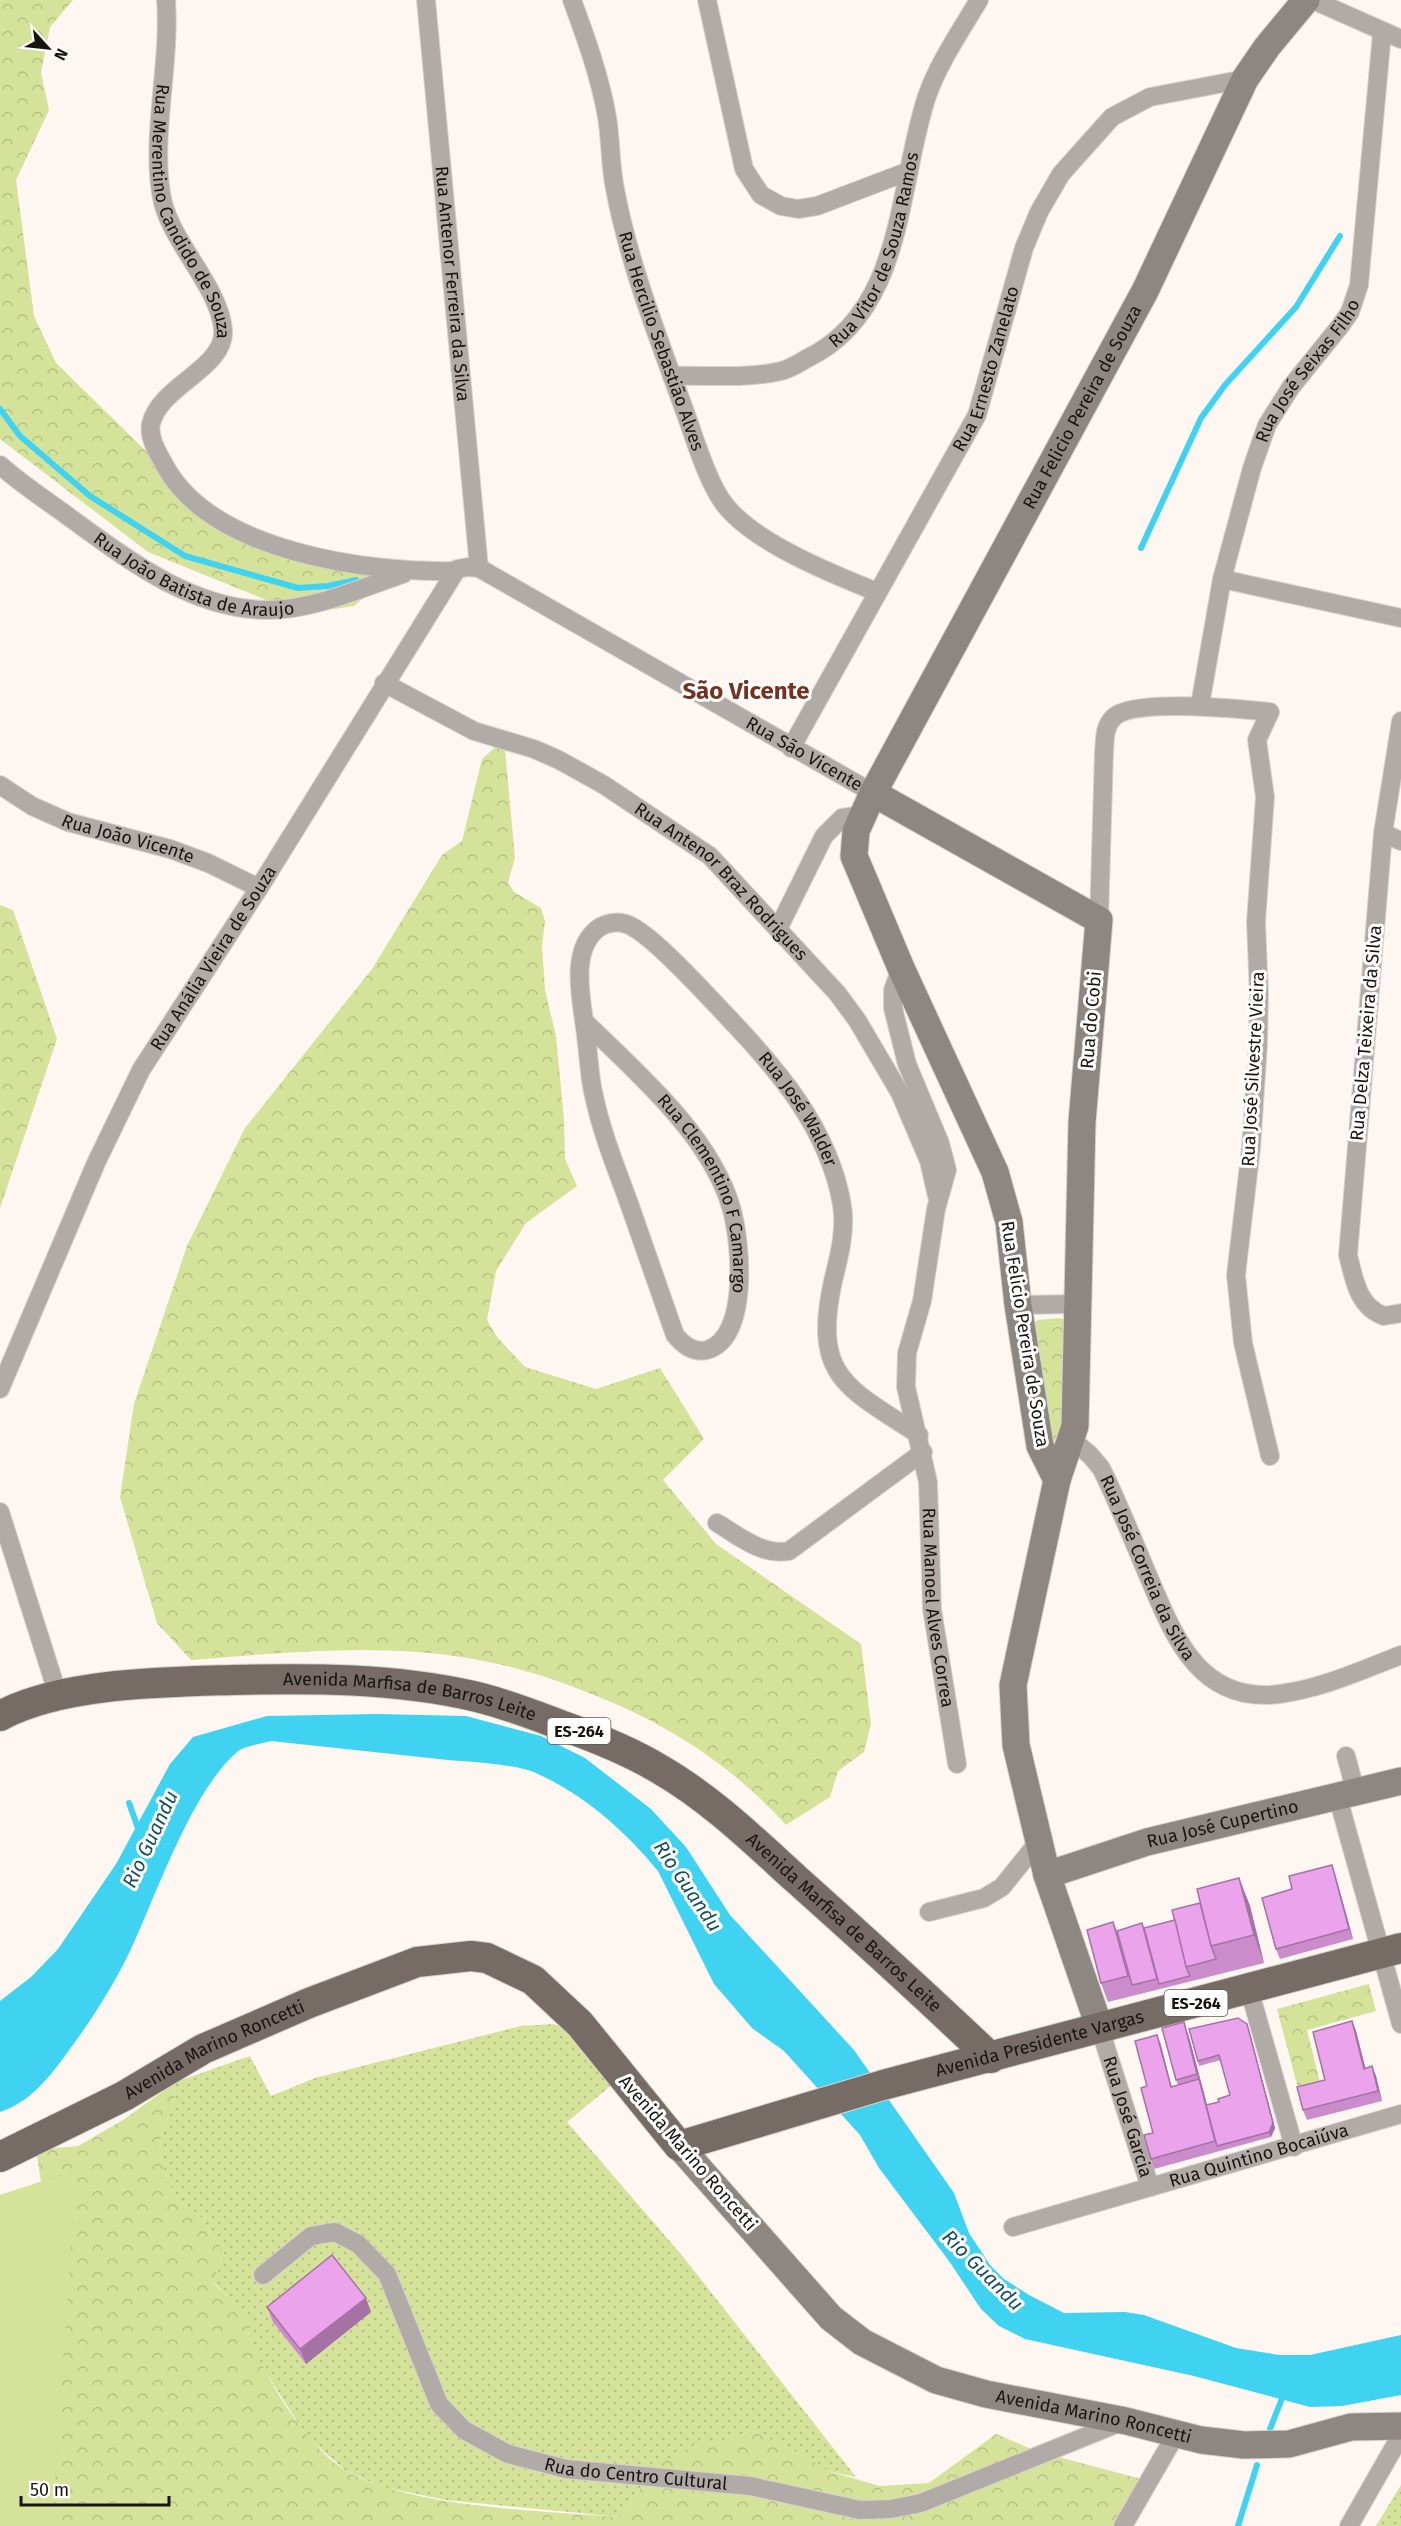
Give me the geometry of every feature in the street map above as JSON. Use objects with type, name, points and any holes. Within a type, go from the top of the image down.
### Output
[{"type":"main road","name":"Rua Felicio Pereira de Souza","points":[[1057,1480],[1040,1446],[1018,1305],[1009,1222],[995,1172],[902,968],[854,856],[854,840],[867,804],[1144,291],[1245,79],[1267,46],[1306,0]]},
{"type":"main road","name":"Rua São Vicente","points":[[867,804],[1100,920]]},
{"type":"main road","name":"Rua do Cobi","points":[[1057,1480],[1071,1438],[1076,1405],[1082,1122],[1100,920]]},
{"type":"main road","points":[[1047,1875],[1016,1745],[1013,1685],[1057,1480]]},
{"type":"main road","name":"Avenida Marfisa de Barros Leite","points":[[0,1716],[58,1695],[99,1689],[197,1681],[327,1679],[427,1688],[474,1696],[521,1710],[602,1740],[661,1769],[716,1807],[875,1949],[991,2058]]},
{"type":"main road","name":"Rua José Cupertino","points":[[1047,1875],[1147,1842],[1347,1796],[1401,1781]]},
{"type":"main road","name":"Rua José Garcia","points":[[1047,1875],[1100,2029]]},
{"type":"main road","name":"Avenida Presidente Vargas","points":[[678,2146],[883,2085],[1391,1951]]},
{"type":"main road","name":"Avenida Marino Roncetti","points":[[0,2157],[124,2096],[202,2049],[309,2002],[417,1962],[471,1956],[487,1958],[533,1980],[580,2024],[678,2146],[831,2318],[862,2342],[936,2380],[986,2394],[1126,2421],[1176,2434],[1260,2447],[1289,2444],[1351,2427],[1401,2426]]},
{"type":"street","name":"Rua Merentino Candido de Souza","points":[[166,0],[167,44],[158,175],[164,205],[179,239],[222,318],[223,336],[213,356],[165,399],[156,412],[151,433],[159,454],[173,480],[189,498],[205,510],[263,540],[294,552],[327,559],[408,572],[456,571]]},
{"type":"street","name":"Rua Antenor Ferreira da Silva","points":[[426,0],[480,568]]},
{"type":"street","name":"Rua Hercilio Sebastião Alves","points":[[572,0],[598,74],[607,118],[615,188],[628,241],[672,376],[704,462],[723,504],[743,524],[788,550],[825,571],[877,592]]},
{"type":"street","name":"Rua Vitor de Souza Ramos","points":[[672,376],[782,371],[819,353],[848,332],[866,308],[882,273],[900,220],[927,97],[942,62],[979,0]]},
{"type":"street","points":[[1313,0],[1382,33],[1401,39]]},
{"type":"street","points":[[711,1],[744,169],[761,195],[781,206],[798,209],[817,206],[909,171]]},
{"type":"street","name":"Rua José Seixas Filho","points":[[1200,705],[1222,579],[1252,468],[1267,425],[1291,387],[1337,331],[1356,298],[1363,258],[1382,33]]},
{"type":"street","name":"Rua Ernesto Zanelato","points":[[791,748],[977,415],[1024,248],[1039,212],[1061,174],[1112,117],[1150,97],[1245,79]]},
{"type":"street","name":"Rua João Batista de Araujo","points":[[0,465],[136,565],[189,593],[245,608],[290,608],[343,595],[408,572]]},
{"type":"street","points":[[456,571],[463,567],[480,568]]},
{"type":"street","name":"Rua São Vicente","points":[[480,568],[791,748],[867,804]]},
{"type":"street","name":"Rua Anália Vieira de Souza","points":[[0,1389],[96,1163],[141,1070],[259,888],[384,683],[456,571]]},
{"type":"street","points":[[1222,579],[1401,618]]},
{"type":"street","name":"Rua Antenor Braz Rodrigues","points":[[384,683],[443,717],[474,731],[534,749],[604,785],[710,856],[837,993],[874,1047],[916,1127],[929,1161],[938,1201]]},
{"type":"street","name":"Rua do Cobi","points":[[1100,920],[1104,752],[1107,727],[1112,719],[1122,712],[1200,705],[1270,712]]},
{"type":"street","name":"Rua José Silvestre Vieira","points":[[1270,712],[1257,740],[1264,797],[1256,922],[1259,995],[1258,1044],[1251,1148],[1236,1275],[1243,1343],[1270,1456]]},
{"type":"street","name":"Rua Delza Teixeira da Silva","points":[[1401,721],[1383,833],[1348,1255],[1356,1285],[1366,1304],[1384,1316],[1401,1313]]},
{"type":"street","name":"Rua João Vicente","points":[[0,785],[32,806],[68,822],[171,849],[208,863],[259,888]]},
{"type":"street","points":[[778,929],[824,837],[842,818],[867,804]]},
{"type":"street","points":[[1383,833],[1401,841]]},
{"type":"street","name":"Rua José Walder","points":[[675,1335],[608,1146],[593,1094],[580,985],[586,942],[602,926],[624,923],[670,959],[784,1078],[822,1141],[834,1172],[843,1208],[842,1246],[825,1326],[829,1352],[837,1372],[851,1389],[921,1444]]},
{"type":"street","name":"Rua Manoel Alves Correa","points":[[902,968],[893,990],[893,1008],[907,1064],[945,1158],[946,1178],[938,1201],[927,1275],[907,1353],[906,1387],[928,1482],[932,1609],[957,1764]]},
{"type":"street","name":"Rua Clementino F Camargo","points":[[585,1022],[643,1080],[690,1132],[717,1173],[731,1207],[741,1278],[730,1327],[719,1345],[703,1351],[691,1349],[675,1335]]},
{"type":"street","points":[[1018,1305],[1077,1304]]},
{"type":"street","name":"Rua José Correia da Silva","points":[[1071,1438],[1101,1468],[1164,1617],[1180,1646],[1196,1666],[1230,1690],[1269,1695],[1304,1690],[1401,1655]]},
{"type":"street","points":[[717,1523],[757,1547],[769,1551],[789,1551],[921,1444]]},
{"type":"street","points":[[0,1512],[58,1695]]},
{"type":"street","points":[[1346,1756],[1347,1796],[1391,1951],[1401,2024]]},
{"type":"street","points":[[929,1912],[984,1898],[1002,1887],[1039,1841]]},
{"type":"street","points":[[1249,1989],[1294,2147]]},
{"type":"street","name":"Rua José Garcia","points":[[1100,2029],[1150,2187]]},
{"type":"street","name":"Rua Quintino Bocaiúva","points":[[1013,2228],[1401,2114]]},
{"type":"street","name":"Rua do Centro Cultural","points":[[263,2275],[311,2236],[335,2232],[358,2244],[387,2274],[439,2404],[465,2430],[508,2454],[566,2469],[750,2486],[860,2510],[891,2509],[921,2503],[1126,2421]]},
{"type":"street","points":[[1123,2526],[1176,2434]]},
{"type":"street","points":[[1349,2526],[1401,2435]]},
{"type":"green space","points":[[0,0],[73,0],[50,27],[41,73],[49,110],[16,180],[34,316],[56,363],[148,453],[164,478],[195,513],[230,534],[376,563],[381,583],[354,606],[301,614],[148,552],[0,439]]},
{"type":"green space","points":[[504,739],[515,858],[508,882],[514,892],[541,908],[545,921],[542,946],[545,990],[556,1036],[564,1120],[565,1159],[577,1186],[526,1223],[496,1271],[487,1320],[497,1337],[525,1367],[596,1389],[660,1368],[704,1439],[663,1480],[716,1544],[861,1644],[871,1724],[864,1752],[838,1771],[830,1797],[786,1825],[729,1771],[665,1729],[602,1698],[522,1670],[453,1656],[378,1650],[340,1650],[191,1660],[157,1623],[120,1497],[134,1404],[187,1246],[245,1128],[372,969],[442,855],[462,841],[482,759]]},
{"type":"green space","points":[[0,905],[13,910],[57,1039],[0,1208]]},
{"type":"green space","points":[[1059,1318],[1068,1320],[1067,1422],[1055,1448],[1051,1443],[1029,1325],[1038,1320]]},
{"type":"green space","points":[[1369,1984],[1376,2011],[1307,2030],[1320,2082],[1298,2088],[1277,2009]]},
{"type":"green space","points":[[553,2024],[579,2031],[619,2079],[567,2122],[685,2259],[856,2477],[828,2471],[810,2459],[751,2430],[730,2441],[693,2446],[644,2483],[621,2517],[446,2500],[382,2487],[346,2471],[307,2437],[258,2360],[248,2333],[252,2320],[213,2282],[224,2252],[202,2218],[179,2201],[170,2186],[159,2156],[161,2137],[173,2104],[176,2082],[250,2056],[271,2096],[315,2078],[521,2026]]},
{"type":"green space","points":[[176,2082],[173,2104],[161,2137],[159,2156],[170,2186],[179,2201],[202,2218],[224,2252],[213,2283],[253,2320],[248,2333],[276,2390],[317,2447],[348,2472],[376,2484],[443,2500],[518,2510],[621,2517],[644,2483],[662,2462],[693,2446],[730,2441],[751,2430],[810,2459],[828,2471],[880,2486],[929,2483],[996,2434],[1036,2451],[1149,2481],[1132,2526],[11,2526],[48,2226],[36,2150],[78,2146],[123,2120]]},
{"type":"green space","points":[[76,2170],[52,2526],[0,2526],[0,2195]]},
{"type":"green space","points":[[1401,2485],[1401,2526],[1376,2526]]},
{"type":"water","name":"Rio Guandu","points":[[377,1714],[466,1716],[541,1736],[585,1758],[651,1809],[686,1847],[730,1915],[854,2050],[954,2193],[969,2233],[990,2265],[1004,2279],[1064,2313],[1125,2312],[1144,2315],[1236,2348],[1279,2355],[1310,2355],[1401,2335],[1401,2395],[1342,2406],[1310,2407],[1194,2376],[1025,2339],[999,2326],[981,2309],[949,2261],[879,2168],[860,2135],[784,2051],[752,2028],[714,1984],[658,1871],[646,1856],[588,1804],[538,1774],[519,1768],[271,1741],[240,1750],[221,1769],[192,1814],[178,1840],[128,1955],[113,1984],[77,2040],[46,2080],[29,2096],[11,2108],[0,2112],[0,2001],[31,1977],[58,1949],[116,1864],[170,1764],[193,1737],[267,1716]]},
{"type":"building","points":[[1332,1865],[1349,1929],[1276,1949],[1262,1898],[1292,1889],[1289,1876]]},
{"type":"building","points":[[1239,1878],[1254,1935],[1211,1946],[1197,1889]]},
{"type":"building","points":[[1200,1903],[1216,1959],[1186,1967],[1172,1910]]},
{"type":"building","points":[[1175,1920],[1190,1976],[1159,1984],[1144,1928]]},
{"type":"building","points":[[1113,1922],[1128,1976],[1101,1983],[1087,1930]]},
{"type":"building","points":[[1142,1923],[1157,1979],[1132,1985],[1117,1931]]},
{"type":"building","points":[[1238,2018],[1247,2024],[1273,2123],[1269,2132],[1217,2146],[1206,2105],[1219,2102],[1218,2099],[1230,2095],[1219,2055],[1198,2061],[1189,2029]]},
{"type":"building","points":[[1352,2021],[1364,2069],[1372,2066],[1378,2091],[1303,2110],[1297,2087],[1325,2080],[1313,2032]]},
{"type":"building","points":[[1184,2022],[1197,2074],[1176,2080],[1162,2028]]},
{"type":"building","points":[[1157,2035],[1171,2087],[1199,2079],[1215,2141],[1151,2159],[1144,2135],[1153,2133],[1141,2088],[1147,2086],[1135,2041]]},
{"type":"building","points":[[332,2255],[366,2298],[300,2349],[267,2307]]},
{"type":"waterway","points":[[1141,548],[1201,418],[1225,385],[1296,307],[1340,236]]},
{"type":"waterway","points":[[0,409],[20,436],[90,496],[185,556],[298,588],[328,586],[356,580]]},
{"type":"waterway","name":"Rio Guandu","points":[[129,1803],[139,1831]]},
{"type":"waterway","points":[[1270,2429],[1283,2396]]},
{"type":"waterway","points":[[1238,2526],[1257,2465]]},
{"type":"district","name":"São Vicente","points":[[746,691]]}]
